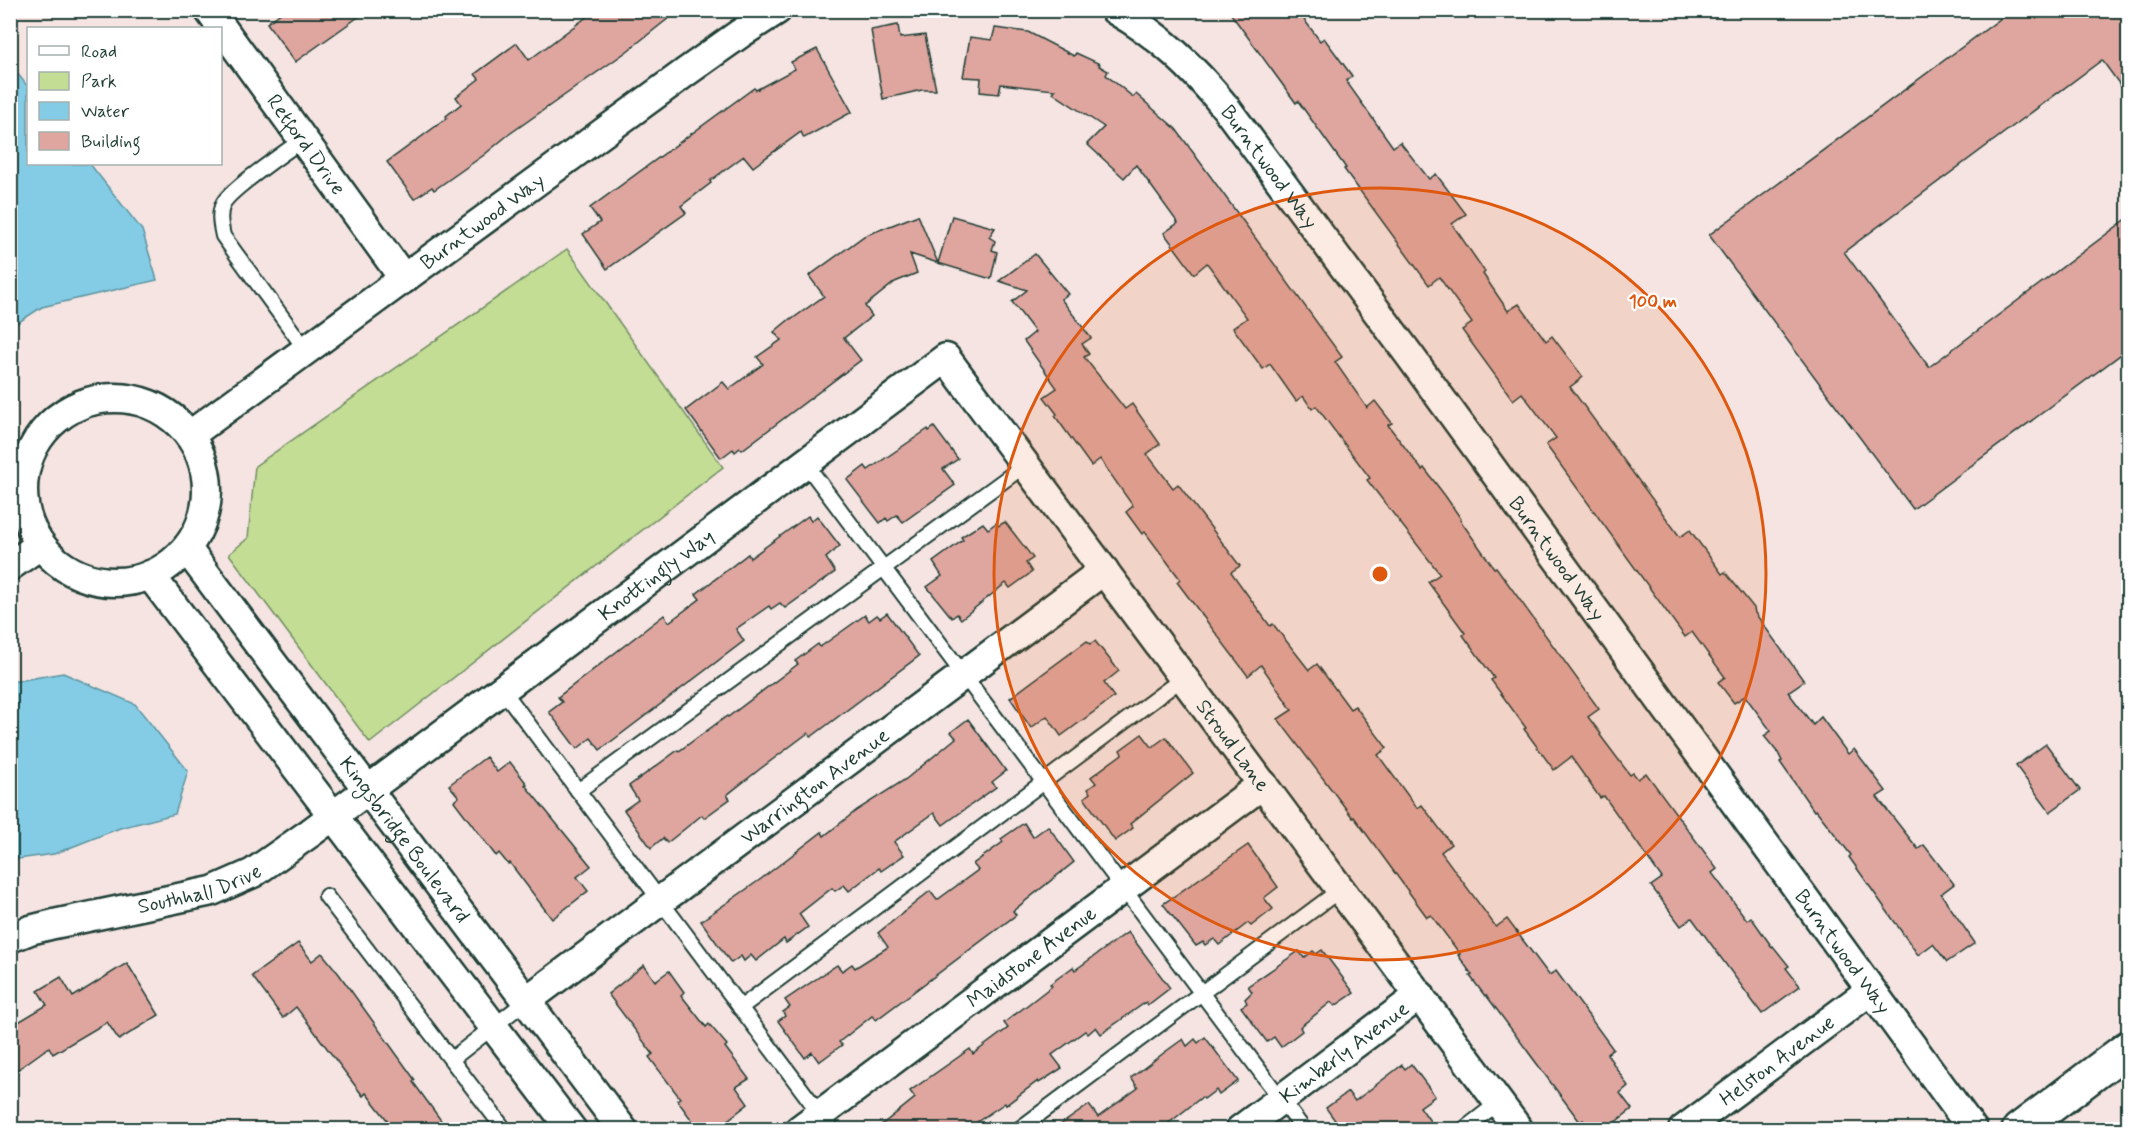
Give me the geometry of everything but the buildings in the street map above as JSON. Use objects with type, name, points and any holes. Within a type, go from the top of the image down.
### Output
[{"type":"street","name":"Retford Drive","points":[[209,10],[221,27]]},
{"type":"street","name":"Burntwood Way","points":[[190,435],[686,72],[777,10]]},
{"type":"street","name":"Burntwood Way","points":[[1115,10],[1139,24],[1185,62],[1201,77],[1226,108],[1410,356],[1973,1130]]},
{"type":"street","name":"Retford Drive","points":[[222,28],[404,279]]},
{"type":"street","name":"Knottingly Way","points":[[367,789],[946,358]]},
{"type":"street","name":"Stroud Lane","points":[[946,358],[1520,1130]]},
{"type":"street","points":[[124,398],[149,404],[164,412],[190,435],[200,453],[206,473],[208,493],[201,523],[187,549],[171,563],[150,575],[127,582],[102,582],[78,575],[57,562],[40,544],[26,513],[23,496],[25,469],[35,445],[51,424],[72,408],[97,399],[124,398]]},
{"type":"street","points":[[10,566],[40,544]]},
{"type":"street","name":"Kingsbridge Boulevard","points":[[187,549],[623,1130]]},
{"type":"street","name":"Warrington Avenue","points":[[526,1001],[1104,570]]},
{"type":"street","name":"Kingsbridge Boulevard","points":[[150,575],[572,1130]]},
{"type":"street","name":"Maidstone Avenue","points":[[817,1124],[1123,888],[1263,784]]},
{"type":"street","name":"Southhall Drive","points":[[10,938],[54,924],[191,896],[234,883],[274,859],[367,789]]},
{"type":"street","name":"Helston Avenue","points":[[1683,1130],[1871,990]]},
{"type":"street","name":"Kimberly Avenue","points":[[1240,1130],[1420,995]]},
{"type":"street","points":[[2019,1130],[2128,1048]]},
{"type":"lane","points":[[303,140],[238,188],[223,203],[219,221],[223,236],[306,350]]},
{"type":"lane","points":[[805,464],[1305,1130]]},
{"type":"lane","points":[[578,791],[1025,465]]},
{"type":"lane","points":[[740,1008],[1184,678]]},
{"type":"lane","points":[[502,689],[740,1008],[817,1124]]},
{"type":"lane","points":[[1018,1130],[1341,889]]},
{"type":"lane","points":[[326,896],[505,1130]]},
{"type":"lane","points":[[452,1059],[526,1001]]},
{"type":"lane","points":[[1463,1130],[1499,1102]]},
{"type":"green space","points":[[567,249],[723,467],[370,743],[229,554],[248,538],[255,466]]},
{"type":"water","points":[[11,65],[27,86],[27,165],[91,165],[142,230],[157,280],[42,307],[11,327]]},
{"type":"water","points":[[63,673],[135,704],[188,771],[175,814],[120,828],[54,854],[11,860],[11,682]]}]
